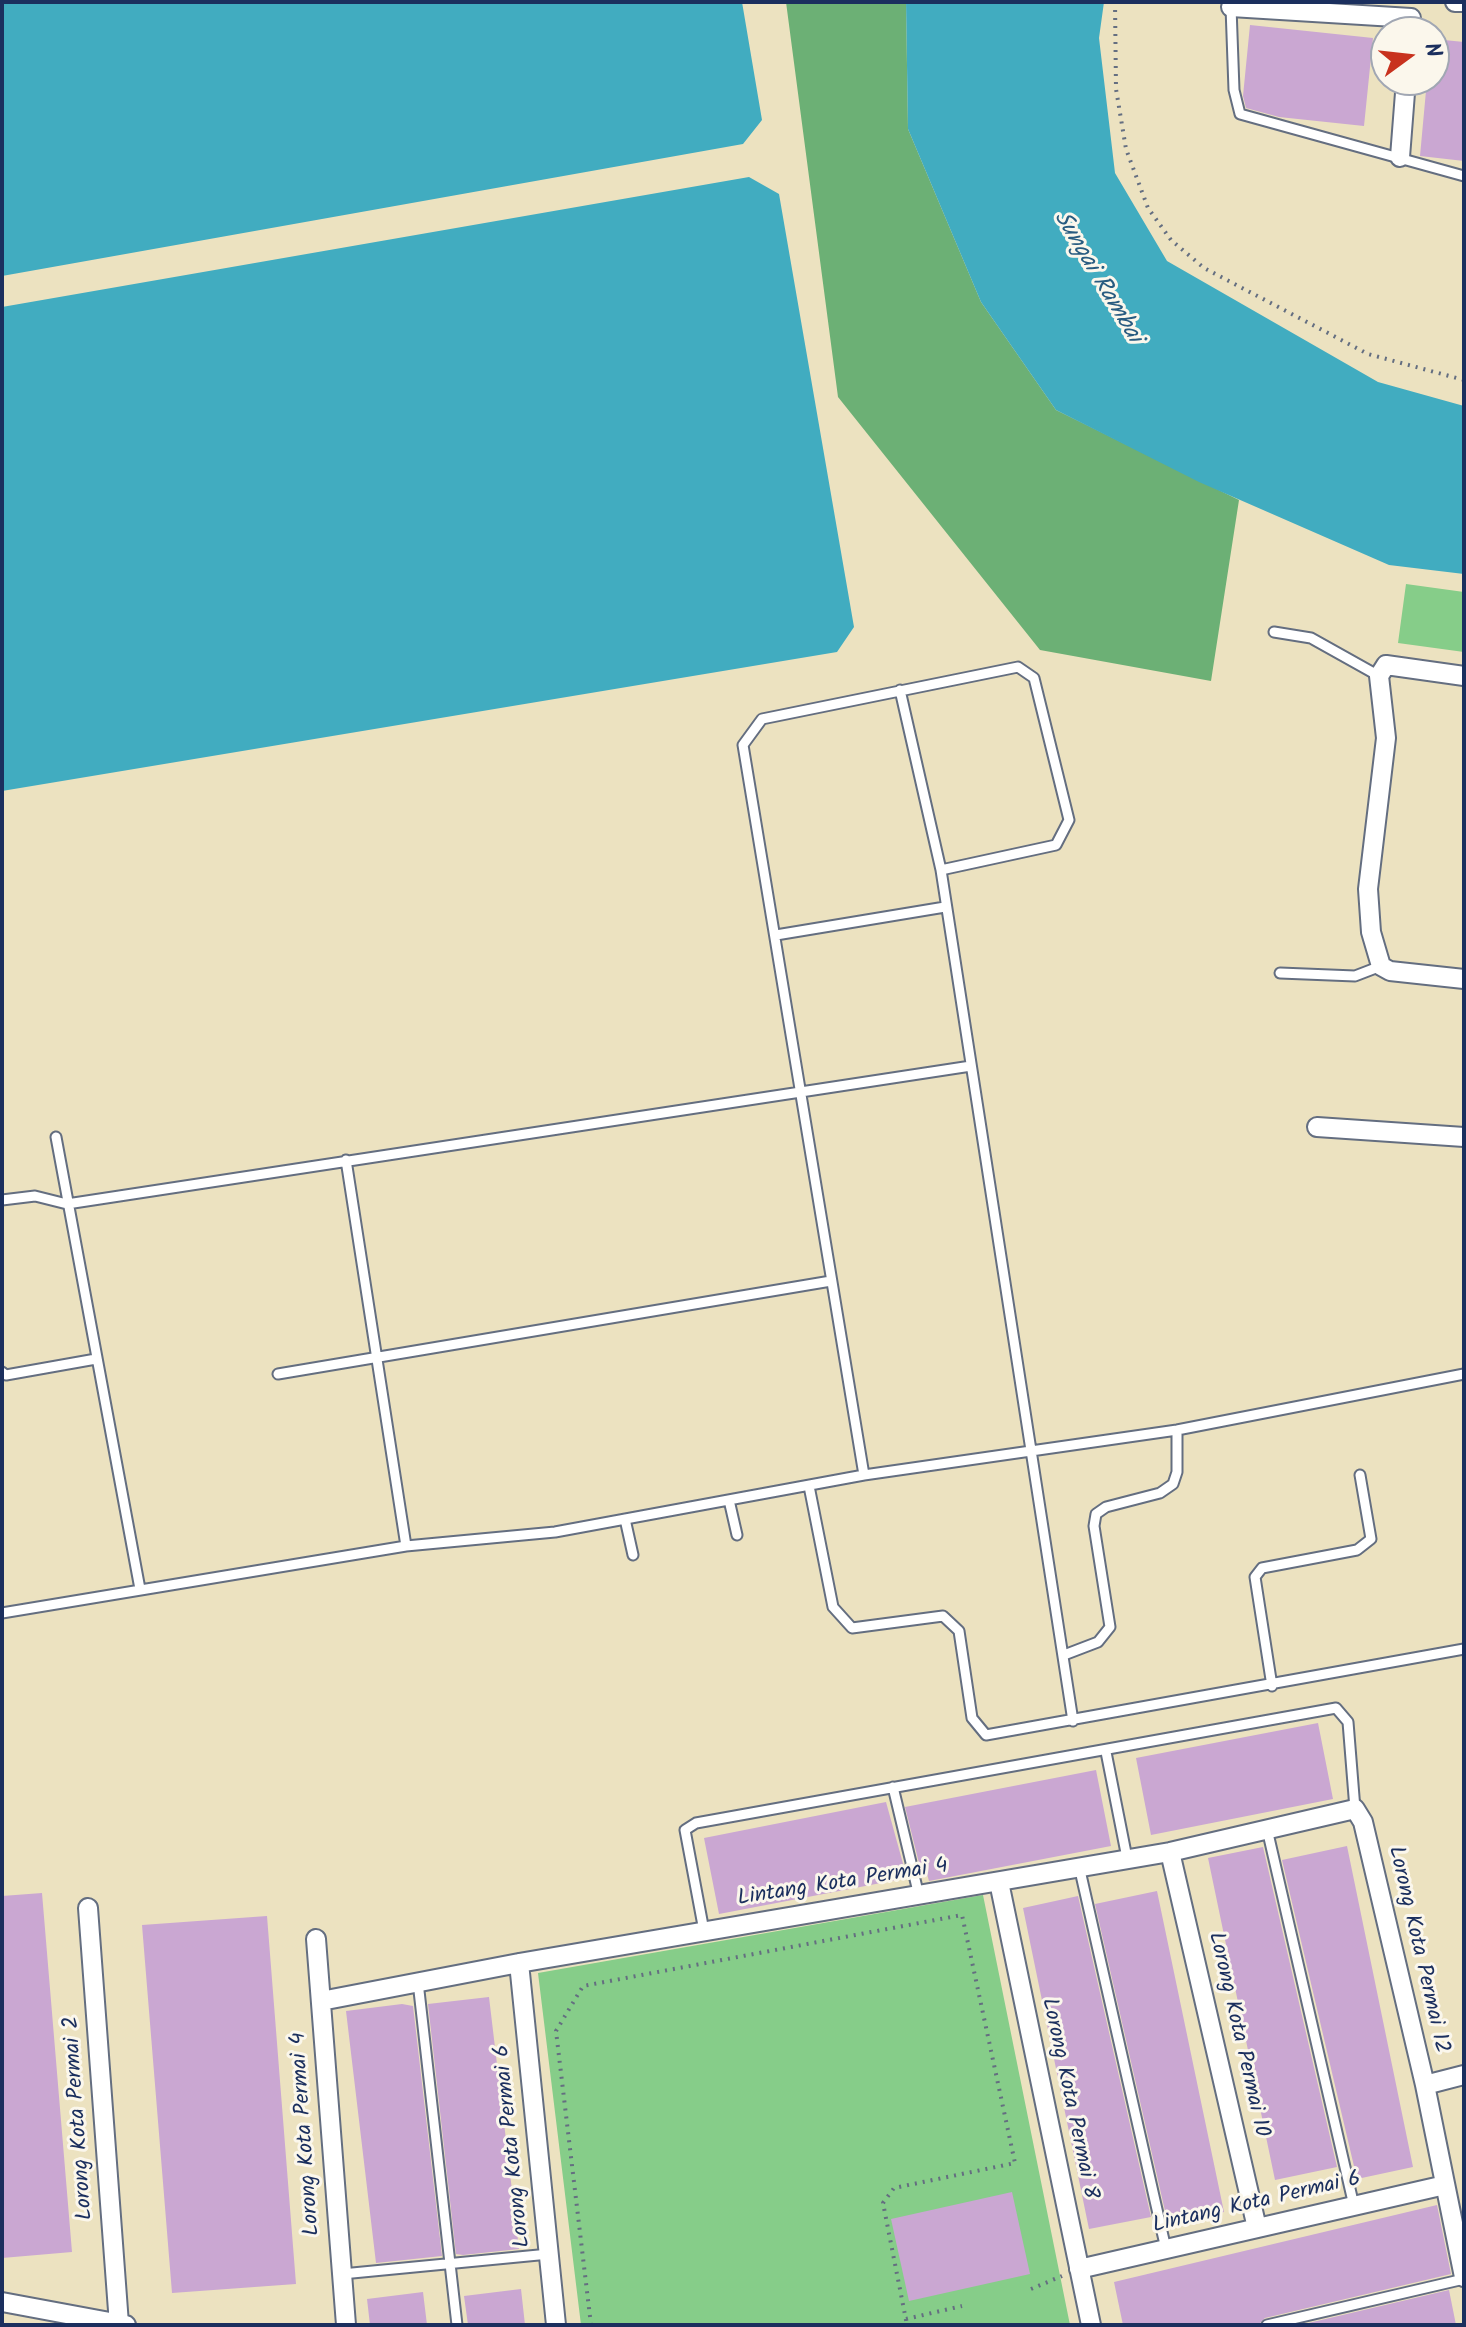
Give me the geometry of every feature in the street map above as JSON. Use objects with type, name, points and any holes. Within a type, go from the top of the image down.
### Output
[{"type":"street","points":[[1455,2],[1464,2]]},
{"type":"street","points":[[1231,7],[1393,16]]},
{"type":"street","points":[[1400,157],[1405,96]]},
{"type":"street","points":[[1464,676],[1386,665],[1379,676],[1386,738],[1368,889],[1371,932],[1381,966],[1390,971],[1464,979]]},
{"type":"street","points":[[1317,1127],[1464,1137]]},
{"type":"street","name":"Lintang Kota Permai 4","points":[[321,2001],[519,1963],[1170,1852],[1267,1829],[1359,1815]]},
{"type":"street","name":"Lorong Kota Permai 12","points":[[1359,1815],[1425,2085],[1464,2278]]},
{"type":"street","name":"Lorong Kota Permai 10","points":[[1170,1852],[1257,2228]]},
{"type":"street","name":"Lorong Kota Permai 8","points":[[999,1882],[1091,2325]]},
{"type":"street","name":"Lorong Kota Permai 2","points":[[88,1908],[123,2324]]},
{"type":"street","name":"Lorong Kota Permai 4","points":[[316,1939],[346,2325]]},
{"type":"street","name":"Lorong Kota Permai 6","points":[[519,1963],[556,2325]]},
{"type":"street","points":[[1425,2085],[1464,2075]]},
{"type":"street","name":"Lintang Kota Permai 6","points":[[1079,2269],[1445,2185]]},
{"type":"street","points":[[2,2302],[123,2324]]},
{"type":"lane","points":[[1231,7],[1234,90],[1240,114],[1464,176]]},
{"type":"lane","points":[[1274,632],[1311,638],[1379,676]]},
{"type":"lane","points":[[864,1475],[743,745],[762,719],[1018,667],[1034,678],[1069,820],[1056,845],[941,870]]},
{"type":"lane","points":[[900,690],[941,870],[1034,1452],[1073,1721]]},
{"type":"lane","points":[[776,935],[945,907]]},
{"type":"lane","points":[[1280,973],[1355,976],[1381,966]]},
{"type":"lane","points":[[2,1200],[35,1196],[67,1204],[971,1066]]},
{"type":"lane","points":[[56,1137],[140,1589]]},
{"type":"lane","points":[[346,1160],[406,1546]]},
{"type":"lane","points":[[278,1374],[831,1281]]},
{"type":"lane","points":[[2,1372],[6,1375],[96,1359]]},
{"type":"lane","points":[[2,1613],[406,1546],[555,1532],[864,1475],[1177,1430],[1464,1374]]},
{"type":"lane","points":[[1064,1655],[1098,1642],[1110,1627],[1094,1526],[1096,1514],[1106,1507],[1160,1493],[1173,1484],[1177,1472],[1177,1430]]},
{"type":"lane","points":[[1272,1686],[1255,1577],[1262,1568],[1357,1550],[1371,1539],[1360,1475]]},
{"type":"lane","points":[[809,1486],[833,1607],[852,1628],[943,1616],[959,1631],[972,1718],[986,1735],[1272,1686],[1464,1649]]},
{"type":"lane","points":[[729,1500],[737,1535]]},
{"type":"lane","points":[[625,1519],[633,1555]]},
{"type":"lane","points":[[704,1931],[685,1830],[696,1823],[1106,1752],[1336,1708],[1348,1722],[1359,1815]]},
{"type":"lane","points":[[1106,1752],[1127,1858]]},
{"type":"lane","points":[[893,1787],[919,1896]]},
{"type":"lane","points":[[1267,1829],[1354,2206]]},
{"type":"lane","points":[[1079,1866],[1166,2249]]},
{"type":"lane","points":[[418,1982],[457,2325]]},
{"type":"lane","points":[[342,2274],[450,2266],[549,2254]]},
{"type":"lane","points":[[1267,2325],[1464,2278]]},
{"type":"path","points":[[1115,2],[1116,89],[1126,149],[1148,208],[1171,240],[1204,268],[1368,354],[1464,380]]},
{"type":"path","points":[[591,2325],[556,2031],[583,1986],[962,1915],[1015,2163],[894,2188],[883,2203],[907,2322],[962,2306]]},
{"type":"path","points":[[1031,2289],[1079,2269]]},
{"type":"green space","points":[[786,2],[906,2],[908,129],[981,302],[1056,410],[1239,500],[1211,681],[1040,650],[838,397]]},
{"type":"green space","points":[[1406,584],[1464,592],[1464,652],[1398,643]]},
{"type":"green space","points":[[983,1895],[1070,2325],[581,2325],[538,1973]]},
{"type":"water","points":[[2,2],[742,2],[762,120],[743,144],[2,276]]},
{"type":"water","name":"Sungai Rambai","points":[[906,2],[1104,2],[1099,38],[1115,173],[1167,261],[1378,382],[1464,406],[1464,574],[1389,565],[1199,482],[1056,410],[981,302],[908,129]]},
{"type":"water","points":[[749,177],[779,194],[854,627],[837,652],[2,791],[2,307]]},
{"type":"building","points":[[1250,25],[1370,38],[1364,126],[1279,117],[1246,108],[1243,96]]},
{"type":"building","points":[[1450,41],[1464,42],[1464,161],[1420,156],[1426,96],[1450,96]]},
{"type":"building","points":[[1318,1723],[1333,1799],[1151,1835],[1136,1758]]},
{"type":"building","points":[[1096,1770],[1111,1846],[929,1881],[927,1874],[922,1875],[905,1807]]},
{"type":"building","points":[[886,1802],[907,1878],[719,1914],[704,1838]]},
{"type":"building","points":[[1347,1846],[1413,2167],[1357,2179],[1282,1860]]},
{"type":"building","points":[[1263,1847],[1337,2167],[1275,2180],[1208,1858]]},
{"type":"building","points":[[1157,1891],[1224,2212],[1168,2224],[1095,1904]]},
{"type":"building","points":[[42,1893],[72,2252],[2,2258],[2,1896]]},
{"type":"building","points":[[1078,1896],[1151,2217],[1089,2229],[1023,1908]]},
{"type":"building","points":[[267,1916],[296,2284],[172,2293],[142,1925]]},
{"type":"building","points":[[489,1997],[519,2249],[463,2255],[456,2254],[428,2004]]},
{"type":"building","points":[[402,2004],[413,2006],[442,2256],[376,2263],[346,2011]]},
{"type":"building","points":[[1012,2192],[1030,2274],[909,2301],[891,2219]]},
{"type":"building","points":[[1437,2205],[1451,2274],[1265,2318],[1258,2325],[1123,2325],[1114,2282]]},
{"type":"building","points":[[521,2289],[525,2325],[468,2325],[464,2296]]},
{"type":"building","points":[[1449,2290],[1456,2325],[1300,2325]]},
{"type":"building","points":[[423,2292],[427,2325],[370,2325],[367,2299]]}]
